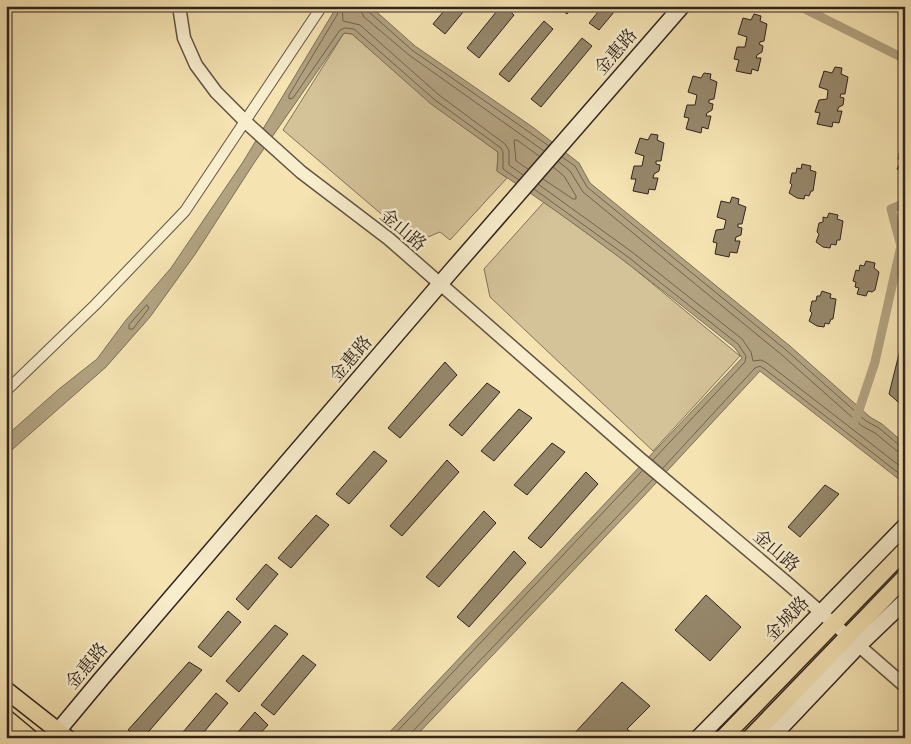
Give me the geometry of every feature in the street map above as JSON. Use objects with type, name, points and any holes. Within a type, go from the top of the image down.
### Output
[{"type":"main road","name":"金惠路","points":[[59,735],[108,670],[565,139],[682,6]]},
{"type":"main road","name":"金城路","points":[[723,738],[905,526]]},
{"type":"main road","name":"金城路","points":[[698,738],[827,618],[905,550]]},
{"type":"main road","points":[[771,738],[905,577]]},
{"type":"main road","points":[[750,738],[853,641],[905,602]]},
{"type":"main road","points":[[6,690],[59,735]]},
{"type":"main road","points":[[6,718],[30,738]]},
{"type":"street","name":"金山路","points":[[179,6],[184,38],[196,65],[216,92],[248,124],[301,172],[389,239],[439,285],[905,686]]},
{"type":"street","points":[[6,391],[96,304],[185,211],[248,124],[322,6]]},
{"type":"shaded area","points":[[344,33],[352,34],[432,104],[498,152],[497,171],[507,178],[450,240],[440,232],[428,237],[407,236],[283,130]]},
{"type":"shaded area","points":[[544,202],[625,261],[740,356],[653,451],[490,297],[484,269]]},
{"type":"water","points":[[326,6],[370,6],[415,46],[534,128],[579,163],[590,183],[790,346],[870,417],[882,424],[905,444],[905,484],[760,371],[414,738],[384,738],[742,358],[735,348],[648,279],[588,234],[497,171],[498,152],[431,104],[352,34],[344,33],[254,163],[196,253],[150,317],[106,367],[6,455],[6,436],[59,389],[97,359],[126,320],[171,268],[243,162],[333,13]]},
{"type":"building","points":[[448,6],[468,6],[445,34],[433,24]]},
{"type":"building","points":[[501,6],[504,6],[514,15],[479,58],[467,48]]},
{"type":"building","points":[[557,6],[573,6],[567,14]]},
{"type":"building","points":[[603,6],[619,6],[599,30],[589,23]]},
{"type":"building","points":[[754,14],[761,16],[760,21],[767,24],[764,41],[759,44],[763,46],[762,52],[756,58],[761,58],[758,71],[752,69],[751,74],[736,71],[739,60],[734,59],[737,47],[745,47],[747,37],[738,34],[743,18],[751,20]]},
{"type":"building","points":[[544,21],[553,29],[509,82],[499,74]]},
{"type":"building","points":[[582,38],[592,46],[541,107],[531,99]]},
{"type":"building","points":[[835,67],[842,68],[841,74],[848,77],[845,94],[841,94],[840,97],[844,98],[843,105],[837,111],[842,111],[839,123],[833,122],[832,127],[817,124],[820,113],[815,112],[819,100],[827,99],[828,90],[819,87],[824,71],[832,73]]},
{"type":"building","points":[[704,73],[711,74],[710,79],[717,82],[714,99],[709,100],[709,103],[713,104],[712,110],[706,116],[711,116],[708,129],[702,127],[701,133],[686,129],[689,118],[684,117],[687,105],[695,105],[697,95],[688,92],[693,76],[701,78]]},
{"type":"building","points":[[651,134],[658,135],[657,140],[664,143],[661,161],[656,161],[656,164],[660,165],[659,171],[654,174],[653,178],[658,178],[655,190],[649,189],[648,194],[633,191],[636,179],[631,179],[634,166],[642,166],[644,156],[635,153],[640,138],[648,140]]},
{"type":"building","points":[[905,145],[905,174],[897,169],[901,161],[898,159],[900,149],[904,149]]},
{"type":"building","points":[[802,164],[811,166],[810,170],[816,172],[813,191],[811,191],[809,196],[805,195],[804,199],[797,198],[789,193],[792,185],[790,183],[792,173],[796,173],[797,168],[801,169]]},
{"type":"building","points":[[732,197],[739,199],[738,204],[746,207],[742,224],[738,224],[738,227],[742,228],[741,235],[736,237],[735,241],[740,241],[737,253],[730,252],[729,257],[715,254],[717,243],[713,242],[716,230],[724,229],[726,220],[717,217],[721,201],[730,203]]},
{"type":"building","points":[[829,213],[838,215],[837,219],[843,221],[840,240],[837,240],[836,245],[831,244],[830,248],[823,247],[816,242],[819,234],[817,232],[819,223],[823,222],[823,217],[827,218]]},
{"type":"building","points":[[866,261],[875,263],[874,268],[879,272],[875,290],[872,292],[868,291],[866,296],[857,294],[859,288],[855,287],[856,282],[853,281],[856,270],[859,271],[860,265],[864,266]]},
{"type":"building","points":[[822,291],[831,294],[830,298],[836,299],[833,319],[831,319],[829,324],[825,323],[824,327],[817,326],[809,321],[812,313],[810,311],[812,301],[816,301],[817,296],[820,296]]},
{"type":"building","points":[[905,330],[905,408],[889,394]]},
{"type":"building","points":[[445,362],[457,375],[400,438],[388,428]]},
{"type":"building","points":[[487,383],[500,392],[462,436],[449,425]]},
{"type":"building","points":[[519,409],[532,418],[494,461],[481,451]]},
{"type":"building","points":[[552,443],[565,452],[527,495],[514,485]]},
{"type":"building","points":[[374,451],[387,461],[349,504],[336,494]]},
{"type":"building","points":[[447,460],[459,472],[402,536],[390,526]]},
{"type":"building","points":[[586,472],[598,484],[541,548],[528,538]]},
{"type":"building","points":[[825,485],[839,494],[800,537],[788,527]]},
{"type":"building","points":[[484,511],[496,523],[439,587],[426,577]]},
{"type":"building","points":[[316,515],[329,525],[291,568],[278,558]]},
{"type":"building","points":[[514,551],[526,563],[469,627],[457,617]]},
{"type":"building","points":[[266,564],[278,574],[248,610],[236,599]]},
{"type":"building","points":[[706,595],[741,627],[710,661],[675,630]]},
{"type":"building","points":[[228,611],[241,622],[211,657],[198,647]]},
{"type":"building","points":[[275,625],[288,634],[239,692],[226,681]]},
{"type":"building","points":[[303,655],[316,665],[274,715],[261,705]]},
{"type":"building","points":[[189,662],[202,670],[143,738],[138,738],[128,730]]},
{"type":"building","points":[[622,682],[650,706],[627,729],[635,736],[633,738],[570,738]]},
{"type":"building","points":[[216,693],[228,703],[199,738],[178,738]]},
{"type":"building","points":[[255,712],[268,725],[256,738],[233,738]]},
{"type":"waterway","points":[[799,6],[905,59]]},
{"type":"waterway","points":[[856,419],[875,362],[901,246],[891,209],[905,203]]}]
